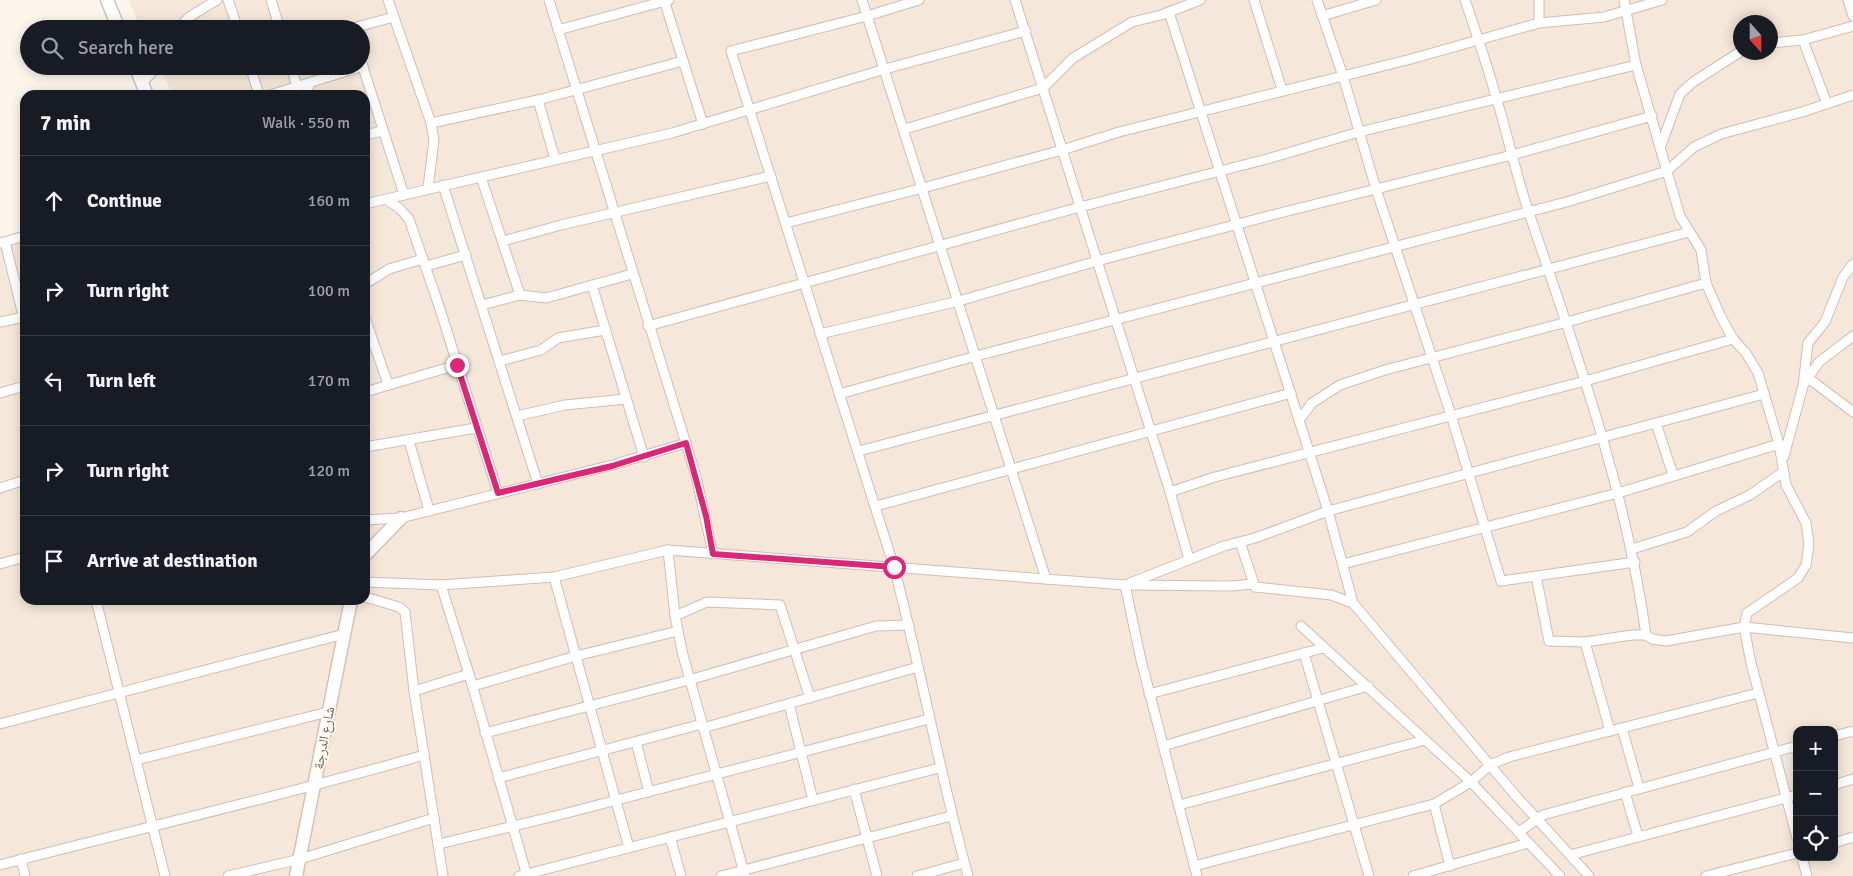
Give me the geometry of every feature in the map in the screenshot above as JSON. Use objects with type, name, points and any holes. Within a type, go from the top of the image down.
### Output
[{"type":"street","points":[[107,0],[115,20]]},
{"type":"street","points":[[186,20],[217,0]]},
{"type":"street","points":[[228,0],[235,20]]},
{"type":"street","points":[[271,0],[277,20]]},
{"type":"street","points":[[388,0],[431,123],[434,140],[428,188]]},
{"type":"street","points":[[549,0],[596,149],[648,326],[686,443],[704,508],[713,554]]},
{"type":"street","points":[[558,30],[666,0],[703,124]]},
{"type":"street","points":[[862,0],[905,129],[1046,579]]},
{"type":"street","points":[[919,0],[867,16],[731,51],[839,394],[859,451],[894,567],[909,625],[939,768],[968,876]]},
{"type":"street","points":[[1015,0],[1170,492],[1189,559]]},
{"type":"street","points":[[905,129],[1044,88],[1073,58],[1140,18],[1169,12],[1179,3],[1200,0]]},
{"type":"street","points":[[1254,0],[1282,90]]},
{"type":"street","points":[[1317,0],[1344,76],[1376,189],[1451,415],[1500,582],[1635,562]]},
{"type":"street","points":[[1322,16],[1376,0]]},
{"type":"street","points":[[1465,0],[1497,98],[1528,212],[1567,322],[1618,492],[1635,562],[1646,635]]},
{"type":"street","points":[[1539,0],[1539,22]]},
{"type":"street","points":[[1624,0],[1636,65],[1680,216],[1701,250],[1706,283],[1710,295],[1733,339],[1752,362],[1764,394],[1783,458]]},
{"type":"street","points":[[786,223],[1062,150],[1118,132],[1344,76],[1539,22],[1589,19],[1626,11],[1662,0]]},
{"type":"street","points":[[1848,0],[1853,16]]},
{"type":"street","points":[[1169,12],[1202,110],[1328,511],[1353,603],[1490,765],[1589,876]]},
{"type":"street","points":[[370,24],[394,17]]},
{"type":"street","points":[[1778,42],[1803,40],[1853,26]]},
{"type":"street","points":[[370,203],[703,124],[885,69],[1026,31]]},
{"type":"street","points":[[1803,40],[1827,104]]},
{"type":"street","points":[[1660,148],[1680,94],[1693,82],[1733,56]]},
{"type":"street","points":[[431,123],[538,100],[683,61]]},
{"type":"street","points":[[648,326],[1080,207],[1221,172],[1359,132],[1636,65]]},
{"type":"street","points":[[139,75],[145,89]]},
{"type":"street","points":[[145,89],[153,75]]},
{"type":"street","points":[[253,75],[257,90]]},
{"type":"street","points":[[294,75],[297,86]]},
{"type":"street","points":[[285,90],[331,75]]},
{"type":"street","points":[[366,75],[370,90]]},
{"type":"street","points":[[307,90],[310,83]]},
{"type":"street","points":[[370,90],[404,195]]},
{"type":"street","points":[[839,394],[1256,282],[1395,248],[1528,212],[1667,171],[1704,140],[1853,95]]},
{"type":"street","points":[[538,100],[555,158]]},
{"type":"street","points":[[820,334],[959,301],[1238,224],[1512,155],[1652,116]]},
{"type":"street","points":[[370,134],[382,131]]},
{"type":"street","points":[[481,176],[520,295]]},
{"type":"street","points":[[503,241],[771,176]]},
{"type":"street","points":[[443,185],[518,416],[538,484]]},
{"type":"street","points":[[386,200],[405,213],[410,219],[498,493]]},
{"type":"street","points":[[859,451],[1274,342],[1414,303],[1689,232]]},
{"type":"street","points":[[20,237],[3,242],[20,305]]},
{"type":"street","points":[[370,281],[389,269],[466,255]]},
{"type":"street","points":[[1793,823],[1758,693],[1744,627],[1747,613],[1798,578],[1806,565],[1808,533],[1790,495],[1783,472],[1783,458],[1802,386],[1808,343],[1825,322],[1842,277],[1853,264]]},
{"type":"street","points":[[482,305],[520,295],[546,298],[632,274]]},
{"type":"street","points":[[1299,420],[1312,403],[1340,385],[1431,357],[1567,322],[1706,283]]},
{"type":"street","points":[[592,285],[644,457]]},
{"type":"street","points":[[0,322],[20,320]]},
{"type":"street","points":[[500,362],[541,350],[558,338],[605,330]]},
{"type":"street","points":[[370,332],[388,384]]},
{"type":"street","points":[[1802,386],[1819,362],[1853,336]]},
{"type":"street","points":[[1170,492],[1215,477],[1310,454],[1451,415],[1585,381],[1733,339]]},
{"type":"street","points":[[370,390],[457,365]]},
{"type":"street","points":[[1807,377],[1853,412]]},
{"type":"street","points":[[0,393],[20,387]]},
{"type":"street","points":[[876,506],[1291,394]]},
{"type":"street","points":[[1125,585],[1224,546],[1328,511],[1764,394]]},
{"type":"street","points":[[518,416],[564,405],[626,399]]},
{"type":"street","points":[[1656,423],[1673,475]]},
{"type":"street","points":[[370,446],[476,428]]},
{"type":"street","points":[[409,441],[429,510]]},
{"type":"street","points":[[370,520],[401,518],[644,457],[686,443]]},
{"type":"street","points":[[1343,564],[1618,492],[1779,444]]},
{"type":"street","points":[[1632,549],[1687,532],[1716,511],[1750,495],[1783,472]]},
{"type":"street","points":[[0,488],[20,482]]},
{"type":"street","points":[[370,550],[401,518]]},
{"type":"street","points":[[1240,542],[1257,588],[1331,595],[1353,603]]},
{"type":"street","points":[[668,550],[675,616],[689,680],[744,873]]},
{"type":"street","points":[[370,582],[441,585],[554,577],[668,550],[1125,585],[1231,586],[1254,584]]},
{"type":"street","points":[[0,564],[20,558]]},
{"type":"street","points":[[1536,576],[1550,641],[1585,642],[1646,635],[1652,639],[1666,641],[1744,627],[1853,638]]},
{"type":"street","points":[[554,577],[629,848]]},
{"type":"street","points":[[441,585],[473,686],[513,827],[524,875],[939,768]]},
{"type":"street","points":[[1125,585],[1131,621],[1149,694],[1197,876]]},
{"type":"street","points":[[370,598],[399,607],[405,612],[414,691],[443,876]]},
{"type":"street","points":[[675,616],[707,602],[777,604],[782,607],[810,698]]},
{"type":"street","points":[[97,605],[117,693],[165,876]]},
{"type":"street","name":"شارع الدرجة","points":[[296,876],[350,605]]},
{"type":"street","points":[[486,733],[689,680],[876,626],[909,625]]},
{"type":"street","points":[[1301,626],[1471,782],[1560,876]]},
{"type":"street","points":[[473,686],[576,656],[678,630]]},
{"type":"street","points":[[0,724],[344,634]]},
{"type":"street","points":[[1585,642],[1610,731]]},
{"type":"street","points":[[1149,694],[1324,648]]},
{"type":"street","points":[[1304,653],[1369,876]]},
{"type":"street","points":[[498,778],[602,750],[789,704],[918,667]]},
{"type":"street","points":[[414,691],[469,674]]},
{"type":"street","points":[[1163,746],[1319,702],[1368,686]]},
{"type":"street","points":[[1194,866],[1434,804],[1471,782],[1490,765],[1509,757],[1758,693]]},
{"type":"street","points":[[789,704],[813,800]]},
{"type":"street","points":[[136,760],[328,712]]},
{"type":"street","points":[[439,844],[717,775],[929,719]]},
{"type":"street","points":[[1622,728],[1639,788]]},
{"type":"street","points":[[1838,735],[1853,731]]},
{"type":"street","points":[[1178,805],[1425,740]]},
{"type":"street","points":[[636,742],[649,792]]},
{"type":"street","points":[[1519,832],[1536,818],[1793,747]]},
{"type":"street","points":[[0,865],[152,825],[314,786],[424,755]]},
{"type":"street","points":[[1838,784],[1853,779]]},
{"type":"street","points":[[854,790],[877,876]]},
{"type":"street","points":[[1625,792],[1638,836]]},
{"type":"street","points":[[1570,855],[1793,797]]},
{"type":"street","points":[[1434,804],[1450,866]]},
{"type":"street","points":[[721,876],[744,873],[951,816]]},
{"type":"street","points":[[228,876],[300,859],[434,818]]},
{"type":"street","points":[[670,837],[681,876]]},
{"type":"street","points":[[1838,842],[1853,837]]},
{"type":"street","points":[[1413,876],[1528,843]]},
{"type":"street","points":[[1706,876],[1793,854]]},
{"type":"street","points":[[21,860],[25,876]]},
{"type":"street","points":[[1803,861],[1807,876]]},
{"type":"street","points":[[917,876],[964,863]]},
{"type":"shaded area","points":[[128,0],[1853,0],[1853,876],[0,876],[0,237],[20,232],[20,605],[370,605],[370,90],[171,90],[163,75],[370,75],[370,20],[138,20]]},
{"type":"route","points":[[457,365],[498,493],[612,466],[686,443],[706,516],[713,554],[894,567]]}]
